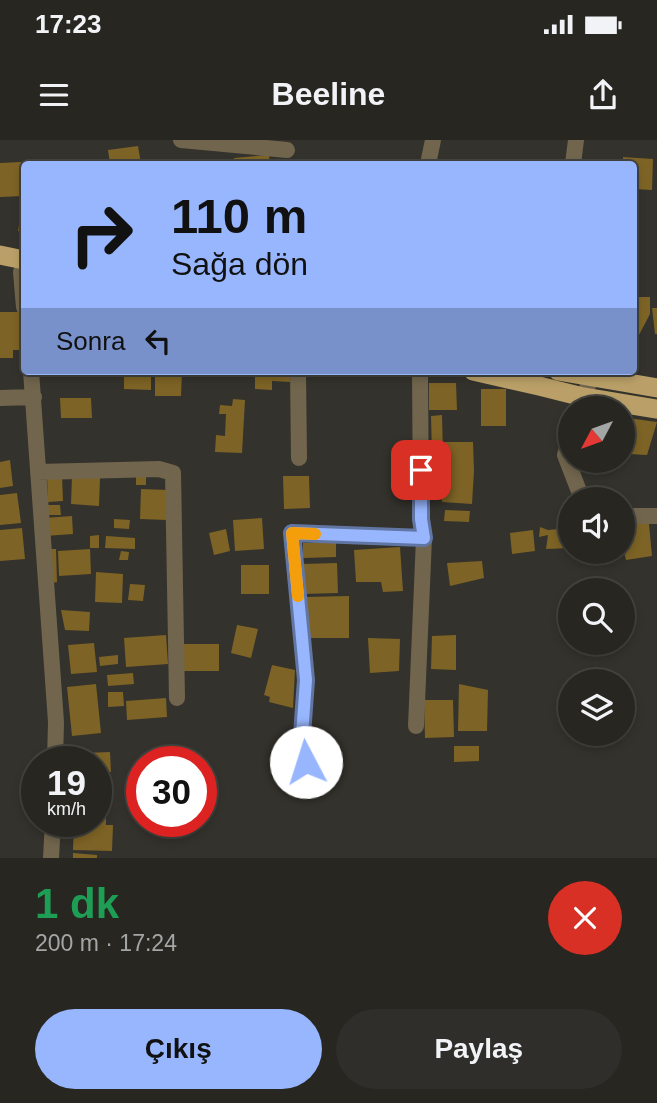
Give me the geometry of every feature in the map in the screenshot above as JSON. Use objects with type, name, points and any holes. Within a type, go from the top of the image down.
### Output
[{"type":"highway","points":[[0,255],[21,267]]},
{"type":"highway","points":[[0,269],[21,269]]},
{"type":"highway","points":[[490,375],[539,386],[564,396]]},
{"type":"highway","points":[[581,375],[657,388]]},
{"type":"highway","points":[[635,407],[657,409]]},
{"type":"street","points":[[181,140],[287,152]]},
{"type":"street","points":[[429,161],[433,140]]},
{"type":"street","points":[[573,161],[576,140]]},
{"type":"street","points":[[31,375],[57,722],[56,746]]},
{"type":"street","points":[[298,375],[299,458]]},
{"type":"street","points":[[416,726],[424,538],[421,519],[420,375]]},
{"type":"street","points":[[584,396],[591,377]]},
{"type":"street","points":[[0,398],[34,397]]},
{"type":"street","points":[[38,472],[159,469],[173,473],[177,698]]},
{"type":"street","points":[[635,516],[657,516]]},
{"type":"street","points":[[309,789],[302,735],[306,680],[292,533],[424,538]]},
{"type":"street","points":[[51,858],[52,837]]},
{"type":"building","points":[[138,146],[140,161],[110,161],[108,150]]},
{"type":"building","points":[[269,155],[270,161],[234,161],[234,158]]},
{"type":"building","points":[[623,157],[653,159],[652,190],[637,189],[637,161],[623,161]]},
{"type":"building","points":[[21,162],[21,196],[0,197],[0,163]]},
{"type":"building","points":[[637,297],[650,297],[650,314],[639,335]]},
{"type":"building","points":[[652,308],[657,308],[657,334],[655,334]]},
{"type":"building","points":[[0,312],[21,312],[21,350],[13,350],[13,358],[0,358]]},
{"type":"building","points":[[124,375],[151,375],[151,390],[124,389]]},
{"type":"building","points":[[155,375],[182,375],[181,396],[155,396]]},
{"type":"building","points":[[214,375],[214,377],[192,376]]},
{"type":"building","points":[[255,375],[290,375],[290,382],[272,381],[272,390],[255,389]]},
{"type":"building","points":[[429,383],[456,383],[457,410],[429,410]]},
{"type":"building","points":[[481,389],[506,389],[506,426],[481,426]]},
{"type":"building","points":[[60,398],[91,398],[92,418],[61,418]]},
{"type":"building","points":[[233,399],[245,400],[242,453],[215,452],[216,435],[225,436],[226,414],[219,414],[220,405],[232,406]]},
{"type":"building","points":[[442,415],[443,454],[432,455],[431,416]]},
{"type":"building","points":[[635,419],[657,422],[647,455],[635,454]]},
{"type":"building","points":[[445,442],[473,442],[472,504],[442,502],[439,472],[445,472]]},
{"type":"building","points":[[10,460],[13,486],[0,488],[0,462]]},
{"type":"building","points":[[47,475],[62,475],[63,501],[48,502]]},
{"type":"building","points":[[136,475],[146,475],[146,485],[136,485]]},
{"type":"building","points":[[72,476],[100,478],[99,506],[71,504]]},
{"type":"building","points":[[283,476],[309,476],[310,508],[284,509]]},
{"type":"building","points":[[141,489],[168,490],[167,520],[140,519]]},
{"type":"building","points":[[17,493],[21,523],[0,525],[0,495]]},
{"type":"building","points":[[47,505],[60,505],[61,515],[48,515]]},
{"type":"building","points":[[445,510],[470,511],[469,522],[444,521]]},
{"type":"building","points":[[72,516],[73,534],[45,536],[44,518]]},
{"type":"building","points":[[262,518],[264,549],[235,551],[233,520]]},
{"type":"building","points":[[114,519],[130,520],[129,529],[114,528]]},
{"type":"building","points":[[635,524],[649,524],[652,556],[635,559]]},
{"type":"building","points":[[540,527],[558,529],[558,548],[546,549],[548,535],[539,537]]},
{"type":"building","points":[[22,528],[25,559],[0,561],[0,530]]},
{"type":"building","points":[[226,529],[230,551],[214,555],[209,533]]},
{"type":"building","points":[[533,530],[535,551],[512,554],[510,533]]},
{"type":"building","points":[[99,535],[99,548],[90,548],[90,536]]},
{"type":"building","points":[[106,536],[135,538],[135,549],[105,548]]},
{"type":"building","points":[[303,543],[336,543],[336,557],[303,558]]},
{"type":"building","points":[[400,547],[403,591],[383,592],[381,582],[356,582],[354,550]]},
{"type":"building","points":[[41,549],[56,549],[57,582],[44,584]]},
{"type":"building","points":[[90,549],[91,574],[59,576],[58,551]]},
{"type":"building","points":[[121,551],[129,552],[128,560],[119,560]]},
{"type":"building","points":[[482,561],[484,578],[450,586],[447,563]]},
{"type":"building","points":[[337,563],[338,593],[303,594],[302,564]]},
{"type":"building","points":[[241,565],[269,565],[269,594],[241,594]]},
{"type":"building","points":[[96,572],[123,574],[122,603],[95,602]]},
{"type":"building","points":[[130,584],[145,585],[143,601],[128,600]]},
{"type":"building","points":[[349,596],[349,638],[305,638],[305,597]]},
{"type":"building","points":[[61,610],[90,612],[89,631],[65,630]]},
{"type":"building","points":[[237,625],[258,629],[251,658],[231,653]]},
{"type":"building","points":[[166,635],[168,664],[126,667],[124,638]]},
{"type":"building","points":[[456,635],[456,670],[431,669],[432,636]]},
{"type":"building","points":[[368,638],[400,639],[399,671],[370,673]]},
{"type":"building","points":[[94,643],[97,672],[71,674],[68,645]]},
{"type":"building","points":[[182,644],[219,644],[219,671],[182,671]]},
{"type":"building","points":[[118,655],[118,664],[100,666],[99,657]]},
{"type":"building","points":[[272,665],[295,670],[293,708],[269,702],[270,697],[264,695]]},
{"type":"building","points":[[133,673],[134,684],[108,686],[107,675]]},
{"type":"building","points":[[96,684],[101,733],[72,736],[67,687]]},
{"type":"building","points":[[459,684],[488,690],[487,731],[458,731]]},
{"type":"building","points":[[108,692],[123,692],[124,706],[108,707]]},
{"type":"building","points":[[166,698],[167,717],[127,720],[126,701]]},
{"type":"building","points":[[424,700],[453,700],[454,737],[425,738]]},
{"type":"building","points":[[325,741],[328,766],[334,779],[331,790],[320,789],[314,742]]},
{"type":"building","points":[[454,746],[479,746],[479,761],[454,762]]},
{"type":"building","points":[[113,825],[112,851],[73,850],[73,837],[112,837]]},
{"type":"building","points":[[73,853],[97,855],[97,858],[73,858]]},
{"type":"slow traffic","points":[[298,596],[292,533],[315,534]]},
{"type":"route","points":[[306,762],[302,735],[306,680],[292,533],[424,538],[421,519],[421,470]]}]
